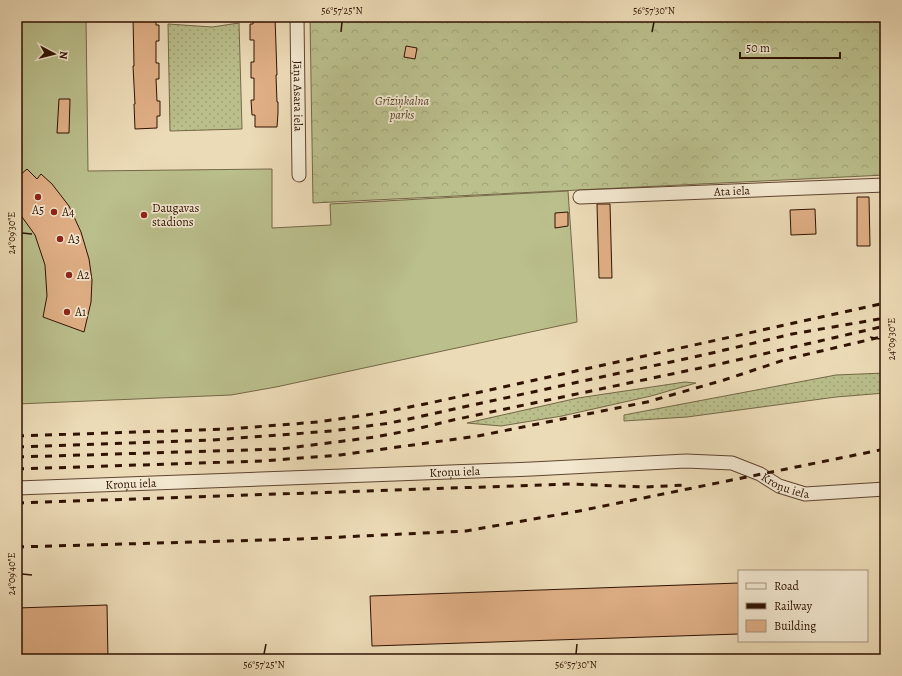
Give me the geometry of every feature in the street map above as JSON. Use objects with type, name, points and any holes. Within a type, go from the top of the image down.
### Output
[{"type":"street","name":"Jāņa Asara iela","points":[[297,17],[299,175]]},
{"type":"street","name":"Ata iela","points":[[580,197],[885,185]]},
{"type":"street","name":"Kroņu iela","points":[[17,488],[532,469],[686,461],[732,463],[760,474],[779,486],[805,494],[885,489]]},
{"type":"green space","name":"Daugavas stadions","points":[[17,17],[86,17],[88,171],[272,169],[272,228],[331,225],[330,204],[568,191],[577,322],[276,387],[231,395],[17,404]]},
{"type":"green space","name":"Grīziņkalna parks","points":[[310,17],[885,17],[885,175],[313,203]]},
{"type":"green space","points":[[239,23],[242,129],[170,131],[168,24],[212,27]]},
{"type":"green space","points":[[885,373],[885,393],[836,397],[687,417],[624,421],[624,415],[836,375]]},
{"type":"green space","points":[[685,382],[696,383],[651,396],[562,416],[501,426],[467,423],[578,398]]},
{"type":"building","points":[[133,17],[156,17],[156,25],[159,25],[159,41],[156,41],[156,63],[159,63],[159,79],[156,79],[157,101],[160,101],[160,116],[157,116],[157,128],[135,129]]},
{"type":"building","points":[[253,17],[275,17],[278,102],[277,127],[255,127],[255,115],[252,115],[251,100],[254,100],[254,78],[251,78],[251,62],[254,62],[254,40],[250,40],[250,24],[253,24]]},
{"type":"building","points":[[406,46],[417,48],[415,59],[404,57]]},
{"type":"building","points":[[59,99],[70,99],[69,133],[57,133]]},
{"type":"building","points":[[27,169],[37,179],[41,174],[52,184],[69,206],[81,232],[89,259],[92,280],[91,302],[84,332],[43,317],[47,296],[45,265],[35,235],[17,210],[17,178]]},
{"type":"building","points":[[857,197],[869,197],[870,246],[857,246]]},
{"type":"building","points":[[597,204],[610,204],[612,278],[599,278]]},
{"type":"building","points":[[815,209],[816,234],[791,235],[790,210]]},
{"type":"building","points":[[568,212],[568,226],[555,228],[555,213]]},
{"type":"building","points":[[738,583],[738,634],[372,646],[370,596]]},
{"type":"building","points":[[107,605],[108,659],[17,659],[17,608]]},
{"type":"railway","points":[[17,436],[228,429],[318,422],[379,413],[885,303]]},
{"type":"railway","points":[[17,447],[212,440],[332,431],[390,423],[712,353],[792,334],[885,318]]},
{"type":"railway","points":[[17,457],[281,449],[375,437],[724,363],[885,326]]},
{"type":"railway","points":[[17,469],[262,461],[340,455],[478,436],[647,402],[724,380],[787,359],[885,336]]},
{"type":"railway","points":[[17,547],[300,539],[466,531],[579,511],[885,449]]},
{"type":"railway","points":[[17,503],[570,484],[645,487],[687,485]]},
{"type":"place","name":"A5","points":[[38,197]]},
{"type":"place","name":"A4","points":[[54,212]]},
{"type":"place","name":"Daugavas stadions","points":[[144,215]]},
{"type":"place","name":"A3","points":[[60,239]]},
{"type":"place","name":"A2","points":[[69,275]]},
{"type":"place","name":"A1","points":[[67,312]]}]
